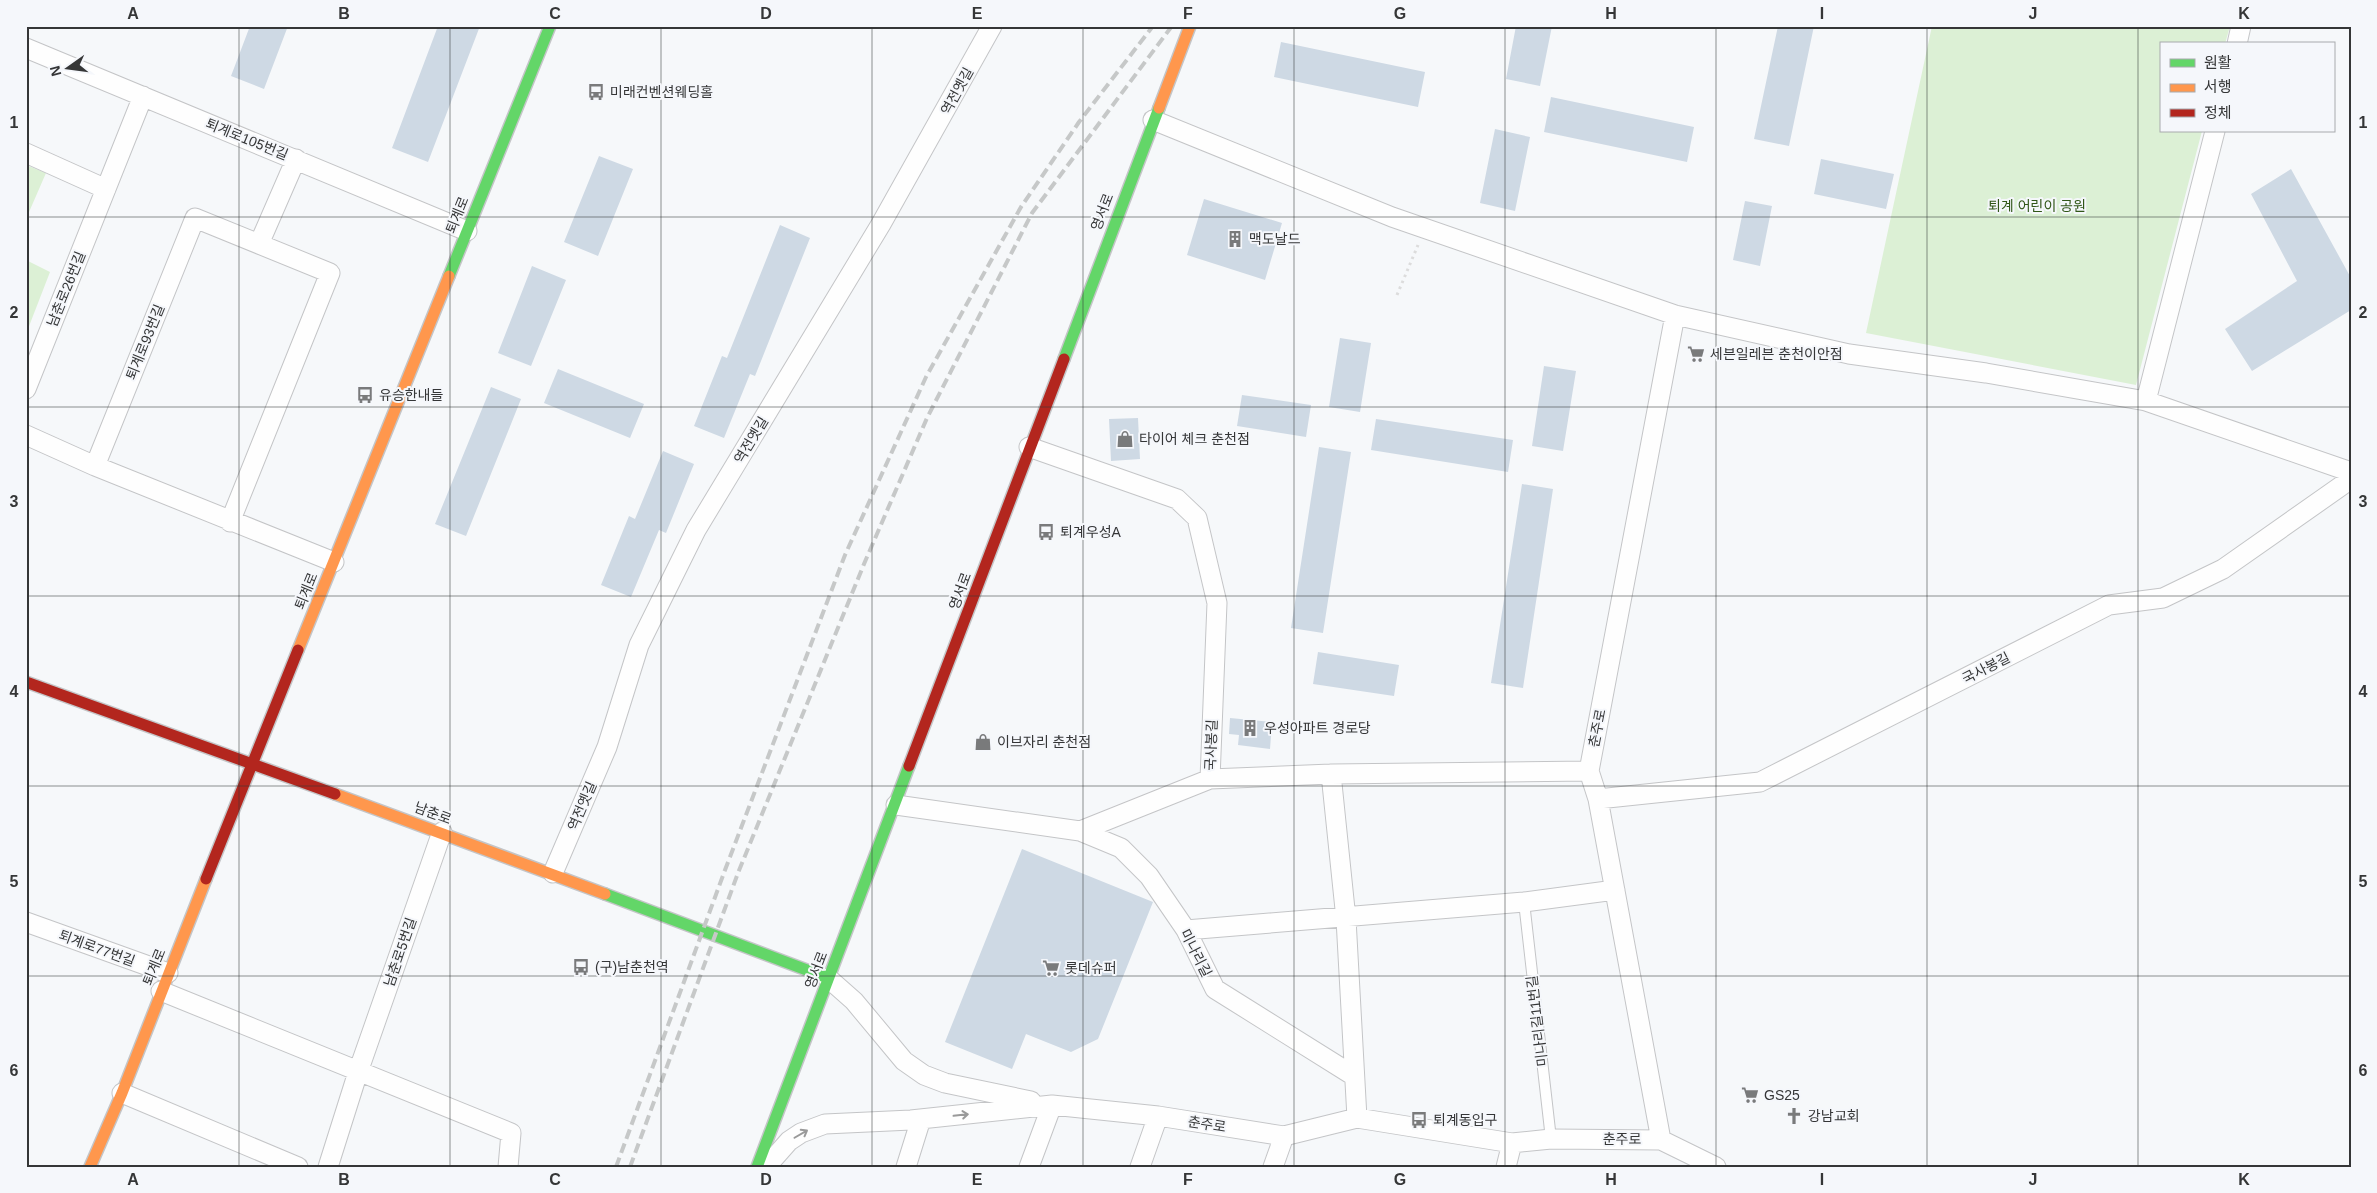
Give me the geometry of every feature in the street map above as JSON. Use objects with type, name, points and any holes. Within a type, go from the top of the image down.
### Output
[{"type":"street","name":"퇴계로","points":[[90,1167],[122,1092],[164,982],[550,26]]},
{"type":"street","name":"역전옛길","points":[[553,873],[607,747],[639,644],[696,530],[882,224],[992,26]]},
{"type":"street","name":"영서로","points":[[757,1167],[896,805],[1029,447],[1190,26]]},
{"type":"street","points":[[2237,42],[2241,26]]},
{"type":"street","name":"퇴계로105번길","points":[[26,48],[467,231]]},
{"type":"street","name":"남춘로26번길","points":[[26,389],[143,96]]},
{"type":"street","points":[[1153,120],[1425,228],[1676,315],[1849,354],[1986,373],[2146,401],[2351,472]]},
{"type":"street","points":[[2146,401],[2215,132]]},
{"type":"street","points":[[26,153],[106,189]]},
{"type":"street","points":[[230,522],[330,273],[259,244],[296,159]]},
{"type":"street","name":"퇴계로93번길","points":[[95,466],[195,218],[259,244]]},
{"type":"street","name":"춘주로","points":[[1661,1140],[1598,799],[1588,771],[1676,315]]},
{"type":"street","points":[[26,435],[230,522],[334,562]]},
{"type":"street","name":"국사봉길","points":[[1029,447],[1177,499],[1197,518],[1217,603],[1210,779],[1331,774],[1588,771]]},
{"type":"street","name":"국사봉길","points":[[1598,799],[1760,782],[2109,605],[2164,598],[2222,569],[2351,479]]},
{"type":"street","name":"남춘로","points":[[26,682],[442,832],[828,978]]},
{"type":"street","points":[[1331,774],[1346,918],[1357,1118]]},
{"type":"street","name":"미나리길","points":[[1080,831],[1210,779]]},
{"type":"street","name":"미나리길","points":[[896,805],[1080,831],[1121,848],[1149,876],[1186,930],[1215,989],[1354,1076]]},
{"type":"street","name":"남춘로5번길","points":[[328,1167],[358,1072],[442,832]]},
{"type":"street","points":[[1186,930],[1524,902],[1615,890]]},
{"type":"street","name":"퇴계로77번길","points":[[26,922],[164,982]]},
{"type":"street","points":[[828,978],[854,1001],[904,1060],[924,1074],[946,1084],[1052,1105],[1029,1167]]},
{"type":"street","points":[[164,982],[358,1072],[511,1133],[508,1167]]},
{"type":"street","points":[[122,1092],[298,1167]]},
{"type":"street","name":"춘주로","points":[[766,1167],[789,1141],[801,1133],[825,1124],[921,1119],[1052,1105],[1158,1116],[1284,1136],[1357,1118],[1512,1143],[1551,1139],[1661,1140],[1716,1167]]},
{"type":"street","points":[[1140,1167],[1158,1116]]},
{"type":"street","points":[[906,1167],[921,1119]]},
{"type":"street","points":[[1273,1167],[1284,1136]]},
{"type":"street","points":[[1506,1167],[1512,1143]]},
{"type":"lane","name":"미나리길11번길","points":[[1524,902],[1551,1139]]},
{"type":"path","points":[[1397,295],[1425,228]]},
{"type":"green space","name":"퇴계 어린이 공원","points":[[1932,26],[2230,26],[2226,42],[2160,42],[2160,132],[2202,132],[2136,385],[1866,333]]},
{"type":"green space","points":[[26,165],[46,173],[26,219]]},
{"type":"green space","points":[[26,260],[50,272],[26,334]]},
{"type":"building","points":[[250,26],[288,26],[264,89],[231,76]]},
{"type":"building","points":[[438,26],[480,26],[428,162],[392,148]]},
{"type":"building","points":[[1516,26],[1552,26],[1540,86],[1506,79]]},
{"type":"building","points":[[1778,26],[1814,26],[1789,146],[1754,139]]},
{"type":"building","points":[[1281,42],[1425,72],[1418,107],[1274,77]]},
{"type":"building","points":[[1551,97],[1694,127],[1687,162],[1544,132]]},
{"type":"building","points":[[1495,129],[1530,137],[1515,211],[1480,203]]},
{"type":"building","points":[[599,156],[633,169],[598,256],[564,242]]},
{"type":"building","points":[[1821,159],[1894,174],[1886,209],[1814,194]]},
{"type":"building","points":[[2291,169],[2351,278],[2351,310],[2252,371],[2225,329],[2297,281],[2251,194]]},
{"type":"building","name":"맥도날드","points":[[1204,199],[1282,223],[1265,280],[1187,255]]},
{"type":"building","points":[[1745,201],[1772,206],[1760,266],[1733,260]]},
{"type":"building","points":[[780,225],[810,238],[755,376],[750,374],[724,438],[694,426],[722,356],[727,358]]},
{"type":"building","points":[[532,266],[566,280],[531,366],[498,353]]},
{"type":"building","points":[[1340,338],[1371,343],[1360,412],[1329,407]]},
{"type":"building","points":[[1544,366],[1576,371],[1563,451],[1532,446]]},
{"type":"building","points":[[558,369],[644,404],[630,438],[544,403]]},
{"type":"building","points":[[491,387],[521,399],[466,536],[435,524]]},
{"type":"building","points":[[1242,395],[1311,405],[1306,437],[1237,426]]},
{"type":"building","name":"타이어 체크 춘천점","points":[[1138,418],[1140,459],[1111,461],[1109,419]]},
{"type":"building","points":[[1376,419],[1513,440],[1508,472],[1371,450]]},
{"type":"building","points":[[1319,447],[1351,452],[1323,633],[1291,628]]},
{"type":"building","points":[[663,451],[694,464],[666,533],[659,530],[631,597],[601,585],[629,516],[635,519]]},
{"type":"building","points":[[1522,484],[1553,489],[1523,688],[1491,683]]},
{"type":"building","points":[[1318,652],[1399,665],[1394,696],[1313,684]]},
{"type":"building","name":"우성아파트 경로당","points":[[1230,718],[1272,722],[1270,749],[1238,745],[1239,735],[1229,734]]},
{"type":"building","name":"롯데슈퍼","points":[[1022,849],[1153,902],[1098,1039],[1071,1052],[1026,1034],[1012,1069],[945,1042]]},
{"type":"railway","points":[[616,1167],[725,870],[845,555],[926,377],[1021,207],[1079,122],[1153,26]]},
{"type":"railway","points":[[630,1167],[738,873],[864,564],[927,418],[1032,213],[1172,26]]},
{"type":"traffic: fast","points":[[449,276],[550,26]]},
{"type":"traffic: fast","points":[[1064,359],[1159,108]]},
{"type":"traffic: fast","points":[[757,1167],[909,766]]},
{"type":"traffic: fast","points":[[605,894],[828,978]]},
{"type":"traffic: slow","points":[[1159,108],[1190,26]]},
{"type":"traffic: slow","points":[[298,650],[449,276]]},
{"type":"traffic: slow","points":[[335,794],[605,894]]},
{"type":"traffic: slow","points":[[90,1167],[122,1093],[206,879]]},
{"type":"traffic: jam","points":[[909,766],[1064,359]]},
{"type":"traffic: jam","points":[[206,879],[298,650]]},
{"type":"traffic: jam","points":[[26,682],[335,794]]},
{"type":"place","name":"미래컨벤션웨딩홀","points":[[596,92]]},
{"type":"place","name":"맥도날드","points":[[1235,239]]},
{"type":"place","name":"세븐일레븐 춘천이안점","points":[[1696,354]]},
{"type":"place","name":"유승한내들","points":[[365,395]]},
{"type":"place","name":"타이어 체크 춘천점","points":[[1125,439]]},
{"type":"place","name":"퇴계우성A","points":[[1046,532]]},
{"type":"place","name":"우성아파트 경로당","points":[[1250,728]]},
{"type":"place","name":"이브자리 춘천점","points":[[983,742]]},
{"type":"place","name":"(구)남춘천역","points":[[581,967]]},
{"type":"place","name":"롯데슈퍼","points":[[1051,968]]},
{"type":"place","name":"GS25","points":[[1750,1095]]},
{"type":"place","name":"강남교회","points":[[1794,1116]]},
{"type":"place","name":"퇴계동입구","points":[[1419,1120]]}]
